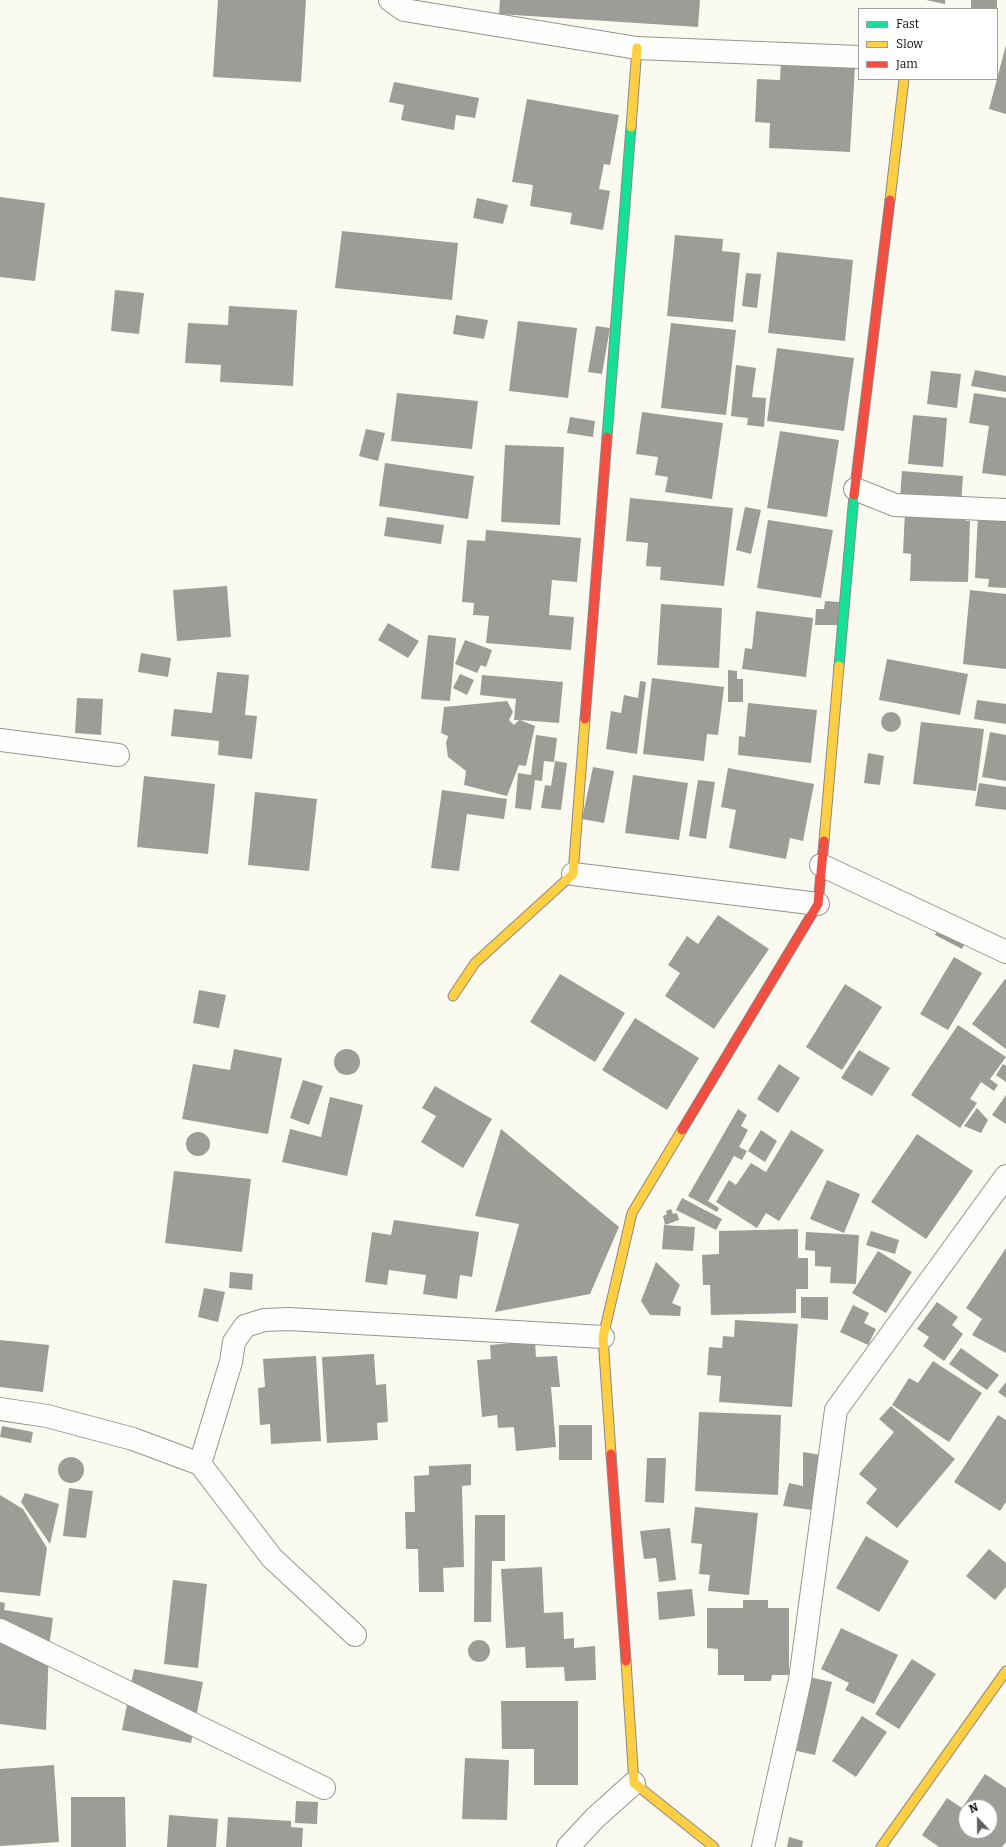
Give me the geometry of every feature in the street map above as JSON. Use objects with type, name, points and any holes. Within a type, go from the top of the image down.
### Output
[{"type":"street","points":[[390,0],[404,10],[637,48],[858,57]]},
{"type":"street","points":[[453,996],[475,963],[573,874],[637,48]]},
{"type":"street","points":[[714,1847],[634,1783],[603,1337],[632,1212],[818,904],[855,489],[904,80]]},
{"type":"street","points":[[855,489],[895,505],[1006,510]]},
{"type":"street","points":[[0,740],[118,755]]},
{"type":"street","points":[[821,865],[1006,952]]},
{"type":"street","points":[[573,874],[818,904]]},
{"type":"street","points":[[763,1847],[800,1680],[836,1410],[1006,1176]]},
{"type":"street","points":[[200,1464],[231,1362],[234,1342],[245,1326],[264,1320],[289,1319],[603,1337]]},
{"type":"street","points":[[0,1409],[48,1416],[133,1439],[200,1464],[272,1558],[355,1635]]},
{"type":"street","points":[[0,1630],[324,1788]]},
{"type":"street","points":[[881,1847],[1006,1671]]},
{"type":"street","points":[[568,1847],[596,1818],[634,1783]]},
{"type":"building","points":[[218,0],[306,0],[301,82],[213,77]]},
{"type":"building","points":[[500,0],[700,0],[698,27],[499,14]]},
{"type":"building","points":[[926,0],[945,0],[945,4]]},
{"type":"building","points":[[971,0],[997,0],[997,8],[971,8]]},
{"type":"building","points":[[1006,45],[1006,114],[989,109],[997,80],[998,80]]},
{"type":"building","points":[[781,62],[855,66],[850,152],[769,148],[770,123],[755,122],[757,79],[780,80]]},
{"type":"building","points":[[394,82],[479,98],[475,118],[456,115],[454,130],[401,120],[404,105],[389,102]]},
{"type":"building","points":[[527,99],[619,115],[610,165],[604,164],[599,189],[610,191],[603,230],[570,224],[572,213],[530,206],[533,185],[512,182]]},
{"type":"building","points":[[0,197],[45,203],[35,281],[0,277]]},
{"type":"building","points":[[477,198],[508,205],[503,224],[473,218]]},
{"type":"building","points":[[342,231],[458,243],[452,300],[335,288]]},
{"type":"building","points":[[675,235],[723,239],[722,251],[740,253],[733,322],[667,316]]},
{"type":"building","points":[[777,252],[853,260],[845,341],[768,333]]},
{"type":"building","points":[[746,273],[761,274],[757,308],[742,306]]},
{"type":"building","points":[[115,290],[144,293],[139,334],[111,331]]},
{"type":"building","points":[[229,306],[297,310],[293,386],[220,382],[221,365],[185,363],[188,323],[228,325]]},
{"type":"building","points":[[456,315],[488,320],[484,339],[453,334]]},
{"type":"building","points":[[518,321],[577,328],[568,398],[509,391]]},
{"type":"building","points":[[671,323],[736,330],[726,415],[661,408]]},
{"type":"building","points":[[596,326],[610,328],[602,374],[588,372]]},
{"type":"building","points":[[777,348],[854,358],[844,431],[767,421]]},
{"type":"building","points":[[736,365],[756,368],[752,397],[766,398],[764,427],[747,425],[748,418],[731,416]]},
{"type":"building","points":[[975,370],[1006,376],[1006,392],[971,386]]},
{"type":"building","points":[[931,371],[961,374],[957,408],[927,404]]},
{"type":"building","points":[[397,393],[478,401],[472,449],[391,441]]},
{"type":"building","points":[[974,393],[1006,398],[1006,476],[982,473],[989,426],[969,423]]},
{"type":"building","points":[[642,412],[723,423],[712,499],[665,492],[668,477],[655,475],[658,457],[636,454]]},
{"type":"building","points":[[913,415],[947,418],[943,467],[908,464]]},
{"type":"building","points":[[570,417],[595,421],[593,437],[567,433]]},
{"type":"building","points":[[366,429],[385,433],[378,461],[359,456]]},
{"type":"building","points":[[780,431],[839,440],[827,517],[767,508]]},
{"type":"building","points":[[505,445],[564,447],[560,525],[501,522]]},
{"type":"building","points":[[385,463],[474,476],[468,519],[379,506]]},
{"type":"building","points":[[902,471],[963,476],[961,504],[900,499]]},
{"type":"building","points":[[630,498],[733,508],[724,586],[660,580],[661,567],[646,566],[648,543],[626,541]]},
{"type":"building","points":[[745,507],[761,510],[751,554],[736,550]]},
{"type":"building","points":[[905,511],[966,513],[966,521],[970,521],[968,582],[910,581],[911,554],[903,553]]},
{"type":"building","points":[[978,513],[1006,515],[1006,588],[988,587],[989,579],[975,578]]},
{"type":"building","points":[[387,517],[444,525],[441,544],[384,536]]},
{"type":"building","points":[[768,520],[833,530],[821,598],[757,588]]},
{"type":"building","points":[[486,530],[581,538],[577,582],[552,580],[549,615],[574,617],[571,650],[486,643],[489,616],[473,615],[474,603],[462,602],[467,540],[485,541]]},
{"type":"building","points":[[227,586],[231,637],[177,641],[173,590]]},
{"type":"building","points":[[970,590],[1006,594],[1006,669],[963,664]]},
{"type":"building","points":[[825,601],[839,602],[838,625],[815,625],[816,609],[824,609]]},
{"type":"building","points":[[661,604],[722,608],[719,668],[657,665]]},
{"type":"building","points":[[756,611],[813,618],[806,677],[742,669],[745,648],[752,649]]},
{"type":"building","points":[[388,623],[419,641],[408,658],[378,640]]},
{"type":"building","points":[[428,635],[456,638],[450,701],[421,699]]},
{"type":"building","points":[[465,640],[492,650],[486,667],[481,665],[477,673],[455,664]]},
{"type":"building","points":[[141,653],[171,658],[168,677],[138,672]]},
{"type":"building","points":[[887,659],[968,674],[960,715],[879,700]]},
{"type":"building","points":[[728,670],[737,671],[737,679],[743,679],[743,702],[728,702]]},
{"type":"building","points":[[217,672],[249,675],[245,715],[257,716],[252,759],[218,755],[219,741],[171,736],[174,709],[212,713]]},
{"type":"building","points":[[460,674],[474,680],[467,695],[453,688]]},
{"type":"building","points":[[482,675],[563,682],[559,723],[520,720],[535,726],[526,766],[519,765],[507,796],[464,785],[466,771],[448,757],[446,743],[448,736],[441,733],[444,707],[507,701],[513,712],[509,720],[514,725],[519,720],[514,720],[516,699],[480,695]]},
{"type":"building","points":[[652,678],[724,687],[718,735],[707,734],[704,761],[643,754]]},
{"type":"building","points":[[640,681],[646,682],[637,754],[606,749],[611,711],[621,713],[624,695],[638,698]]},
{"type":"building","points":[[77,698],[103,699],[101,735],[75,733]]},
{"type":"building","points":[[977,700],[1006,704],[1006,724],[974,719]]},
{"type":"building","points":[[748,703],[817,710],[811,763],[738,755],[739,736],[745,737]]},
{"type":"building","points":[[891,712],[898,715],[901,722],[898,729],[891,732],[884,729],[881,722],[884,715]]},
{"type":"building","points":[[921,722],[984,729],[976,791],[913,784]]},
{"type":"building","points":[[990,732],[1006,735],[1006,781],[982,777]]},
{"type":"building","points":[[536,735],[557,738],[554,762],[544,761],[542,781],[535,780],[531,810],[515,808],[518,773],[531,775]]},
{"type":"building","points":[[868,753],[884,756],[880,785],[864,783]]},
{"type":"building","points":[[555,761],[567,763],[561,810],[541,808],[545,785],[551,786]]},
{"type":"building","points":[[593,767],[614,771],[604,823],[582,819]]},
{"type":"building","points":[[728,768],[814,784],[803,841],[790,838],[786,859],[729,848],[736,810],[721,807]]},
{"type":"building","points":[[633,775],[688,783],[679,840],[625,833]]},
{"type":"building","points":[[144,776],[215,784],[208,854],[137,847]]},
{"type":"building","points":[[698,780],[715,782],[706,839],[689,836]]},
{"type":"building","points":[[979,783],[1006,787],[1006,810],[975,806]]},
{"type":"building","points":[[442,790],[507,799],[504,819],[467,814],[459,871],[431,868]]},
{"type":"building","points":[[255,792],[317,799],[309,871],[248,865]]},
{"type":"building","points":[[718,915],[769,949],[714,1029],[665,996],[680,973],[668,965],[687,936],[698,944]]},
{"type":"building","points":[[940,926],[967,939],[962,949],[935,935]]},
{"type":"building","points":[[954,957],[982,973],[948,1030],[920,1014]]},
{"type":"building","points":[[560,974],[625,1013],[595,1062],[530,1022]]},
{"type":"building","points":[[1005,979],[1006,980],[1006,1049],[972,1024]]},
{"type":"building","points":[[845,984],[882,1007],[842,1070],[806,1047]]},
{"type":"building","points":[[199,990],[226,995],[219,1028],[193,1023]]},
{"type":"building","points":[[635,1018],[699,1058],[667,1110],[602,1070]]},
{"type":"building","points":[[958,1025],[1006,1057],[990,1079],[998,1085],[994,1091],[981,1082],[970,1099],[977,1103],[960,1128],[911,1095]]},
{"type":"building","points":[[234,1049],[282,1058],[268,1134],[182,1119],[193,1064],[230,1070]]},
{"type":"building","points":[[347,1049],[356,1053],[360,1062],[356,1071],[347,1075],[338,1071],[334,1062],[338,1053]]},
{"type":"building","points":[[859,1050],[890,1068],[872,1096],[841,1078]]},
{"type":"building","points":[[779,1064],[800,1078],[778,1113],[757,1099]]},
{"type":"building","points":[[1003,1064],[1006,1066],[1006,1082],[996,1075]]},
{"type":"building","points":[[303,1080],[323,1086],[309,1125],[290,1118]]},
{"type":"building","points":[[435,1086],[492,1119],[463,1168],[421,1142],[436,1116],[422,1108]]},
{"type":"building","points":[[1006,1095],[1006,1124],[992,1115]]},
{"type":"building","points":[[330,1097],[363,1105],[347,1176],[282,1162],[290,1129],[321,1137]]},
{"type":"building","points":[[977,1108],[988,1120],[981,1133],[964,1126]]},
{"type":"building","points":[[738,1109],[747,1115],[741,1126],[748,1130],[739,1147],[747,1151],[742,1160],[734,1156],[708,1201],[719,1208],[717,1212],[688,1196]]},
{"type":"building","points":[[501,1129],[619,1227],[590,1294],[495,1312],[519,1224],[475,1216]]},
{"type":"building","points":[[761,1130],[777,1141],[765,1162],[748,1151]]},
{"type":"building","points":[[791,1130],[824,1150],[779,1221],[766,1213],[757,1228],[716,1202],[729,1180],[736,1185],[751,1163],[766,1172]]},
{"type":"building","points":[[198,1132],[207,1135],[210,1144],[207,1153],[198,1156],[189,1153],[186,1144],[189,1135]]},
{"type":"building","points":[[917,1134],[973,1171],[926,1239],[871,1202]]},
{"type":"building","points":[[174,1171],[251,1179],[242,1252],[165,1243]]},
{"type":"building","points":[[827,1180],[860,1194],[844,1233],[810,1219]]},
{"type":"building","points":[[682,1198],[722,1219],[716,1230],[676,1210]]},
{"type":"building","points":[[671,1209],[673,1214],[677,1213],[679,1220],[665,1225],[663,1216],[667,1214],[666,1211]]},
{"type":"building","points":[[394,1220],[479,1232],[472,1277],[460,1275],[457,1299],[423,1294],[426,1275],[389,1270],[387,1285],[365,1282],[372,1232],[391,1235]]},
{"type":"building","points":[[664,1225],[695,1227],[693,1251],[662,1249]]},
{"type":"building","points":[[798,1229],[798,1258],[808,1258],[808,1289],[796,1289],[796,1313],[711,1315],[710,1285],[703,1285],[702,1255],[719,1254],[719,1231]]},
{"type":"building","points":[[871,1231],[899,1240],[895,1254],[866,1245]]},
{"type":"building","points":[[806,1232],[859,1235],[856,1284],[830,1283],[831,1267],[815,1266],[815,1251],[805,1250]]},
{"type":"building","points":[[1006,1248],[1006,1353],[972,1335],[982,1319],[966,1308]]},
{"type":"building","points":[[878,1251],[912,1272],[886,1313],[852,1293]]},
{"type":"building","points":[[656,1262],[680,1285],[672,1303],[681,1307],[680,1316],[650,1315],[641,1301]]},
{"type":"building","points":[[230,1272],[253,1274],[252,1290],[229,1288]]},
{"type":"building","points":[[204,1288],[225,1292],[218,1322],[198,1317]]},
{"type":"building","points":[[801,1297],[828,1297],[828,1320],[801,1318]]},
{"type":"building","points":[[937,1302],[958,1317],[952,1325],[963,1334],[944,1361],[923,1346],[929,1337],[917,1329]]},
{"type":"building","points":[[853,1305],[869,1313],[864,1323],[876,1329],[868,1345],[840,1332]]},
{"type":"building","points":[[735,1320],[798,1324],[792,1407],[719,1402],[721,1376],[707,1375],[709,1347],[722,1348],[723,1336],[734,1337]]},
{"type":"building","points":[[0,1340],[49,1345],[43,1392],[0,1387]]},
{"type":"building","points":[[535,1341],[536,1357],[557,1356],[560,1387],[551,1387],[556,1447],[516,1451],[514,1427],[498,1428],[497,1415],[482,1417],[477,1360],[491,1359],[490,1345]]},
{"type":"building","points":[[961,1348],[999,1375],[987,1390],[949,1364]]},
{"type":"building","points":[[374,1354],[376,1385],[386,1384],[388,1422],[377,1423],[378,1440],[327,1443],[322,1357]]},
{"type":"building","points":[[316,1356],[321,1441],[271,1444],[270,1424],[260,1425],[258,1388],[265,1387],[263,1359]]},
{"type":"building","points":[[933,1361],[982,1393],[949,1442],[892,1405],[909,1378],[918,1383]]},
{"type":"building","points":[[1006,1382],[1006,1398],[998,1392]]},
{"type":"building","points":[[891,1406],[955,1459],[897,1528],[866,1503],[877,1489],[859,1474],[894,1432],[879,1419]]},
{"type":"building","points":[[699,1412],[781,1415],[778,1495],[695,1491]]},
{"type":"building","points":[[998,1415],[1006,1420],[1006,1502],[1000,1511],[954,1482]]},
{"type":"building","points":[[559,1425],[592,1425],[592,1460],[559,1460]]},
{"type":"building","points":[[2,1426],[33,1432],[31,1443],[0,1437]]},
{"type":"building","points":[[803,1452],[826,1456],[819,1511],[783,1506],[789,1483],[803,1486]]},
{"type":"building","points":[[71,1457],[80,1461],[84,1470],[80,1479],[71,1483],[62,1479],[58,1470],[62,1461]]},
{"type":"building","points":[[647,1458],[666,1458],[664,1503],[645,1502]]},
{"type":"building","points":[[471,1464],[471,1485],[462,1486],[464,1567],[443,1568],[444,1592],[419,1592],[418,1549],[406,1549],[405,1512],[415,1512],[414,1476],[429,1475],[429,1466]]},
{"type":"building","points":[[69,1488],[93,1491],[86,1538],[63,1536]]},
{"type":"building","points":[[25,1493],[59,1504],[50,1544],[21,1502]]},
{"type":"building","points":[[0,1495],[23,1509],[47,1548],[40,1596],[0,1592]]},
{"type":"building","points":[[695,1507],[758,1513],[749,1595],[708,1591],[710,1575],[699,1574],[702,1544],[691,1543]]},
{"type":"building","points":[[475,1515],[505,1515],[505,1561],[492,1561],[491,1622],[474,1622]]},
{"type":"building","points":[[670,1528],[676,1580],[659,1582],[656,1558],[644,1559],[640,1531]]},
{"type":"building","points":[[866,1536],[909,1561],[879,1612],[836,1588]]},
{"type":"building","points":[[989,1549],[1006,1563],[1006,1587],[995,1600],[966,1576]]},
{"type":"building","points":[[542,1567],[544,1613],[563,1612],[564,1639],[574,1638],[574,1648],[595,1646],[596,1680],[565,1681],[564,1667],[526,1668],[525,1647],[506,1648],[501,1569]]},
{"type":"building","points":[[173,1580],[207,1584],[198,1668],[164,1664]]},
{"type":"building","points":[[692,1589],[695,1616],[659,1620],[657,1592]]},
{"type":"building","points":[[743,1600],[768,1600],[768,1608],[789,1608],[789,1675],[772,1675],[771,1681],[744,1681],[744,1675],[718,1675],[718,1649],[707,1648],[707,1608],[743,1608]]},
{"type":"building","points":[[0,1602],[5,1603],[4,1610],[53,1618],[49,1647],[46,1730],[0,1724]]},
{"type":"building","points":[[841,1628],[898,1655],[874,1704],[845,1690],[849,1683],[821,1669]]},
{"type":"building","points":[[475,1640],[483,1640],[490,1647],[490,1655],[483,1662],[475,1662],[468,1655],[468,1647]]},
{"type":"building","points":[[912,1659],[936,1674],[899,1729],[875,1714]]},
{"type":"building","points":[[134,1669],[203,1682],[191,1743],[122,1730]]},
{"type":"building","points":[[809,1677],[832,1682],[815,1755],[793,1750]]},
{"type":"building","points":[[501,1701],[578,1701],[578,1785],[534,1785],[534,1749],[502,1749]]},
{"type":"building","points":[[862,1716],[887,1732],[856,1777],[832,1761]]},
{"type":"building","points":[[465,1758],[509,1760],[507,1820],[462,1819]]},
{"type":"building","points":[[54,1765],[59,1842],[0,1846],[0,1769]]},
{"type":"building","points":[[985,1774],[1006,1788],[1006,1842],[1002,1847],[939,1847],[922,1835],[947,1798],[958,1805],[958,1839],[998,1839],[998,1799],[968,1799]]},
{"type":"building","points":[[71,1797],[125,1797],[126,1847],[71,1847]]},
{"type":"building","points":[[296,1801],[318,1802],[317,1824],[295,1823]]},
{"type":"building","points":[[169,1815],[218,1819],[216,1847],[167,1847]]},
{"type":"building","points":[[228,1817],[291,1821],[291,1827],[303,1828],[302,1847],[226,1847]]},
{"type":"building","points":[[789,1837],[803,1841],[802,1847],[787,1847]]},
{"type":"traffic: fast","points":[[607,437],[631,127]]},
{"type":"traffic: fast","points":[[839,666],[854,495]]},
{"type":"traffic: slow","points":[[631,127],[637,48]]},
{"type":"traffic: slow","points":[[890,200],[904,80]]},
{"type":"traffic: slow","points":[[824,841],[839,666]]},
{"type":"traffic: slow","points":[[453,996],[475,963],[573,874],[585,719]]},
{"type":"traffic: slow","points":[[611,1454],[603,1337],[632,1213],[682,1130]]},
{"type":"traffic: slow","points":[[626,1661],[634,1783],[714,1847]]},
{"type":"traffic: slow","points":[[881,1847],[1006,1671]]},
{"type":"traffic: jam","points":[[854,495],[890,200]]},
{"type":"traffic: jam","points":[[585,719],[607,437]]},
{"type":"traffic: jam","points":[[682,1130],[818,904],[824,841]]},
{"type":"traffic: jam","points":[[611,1454],[626,1661]]}]
